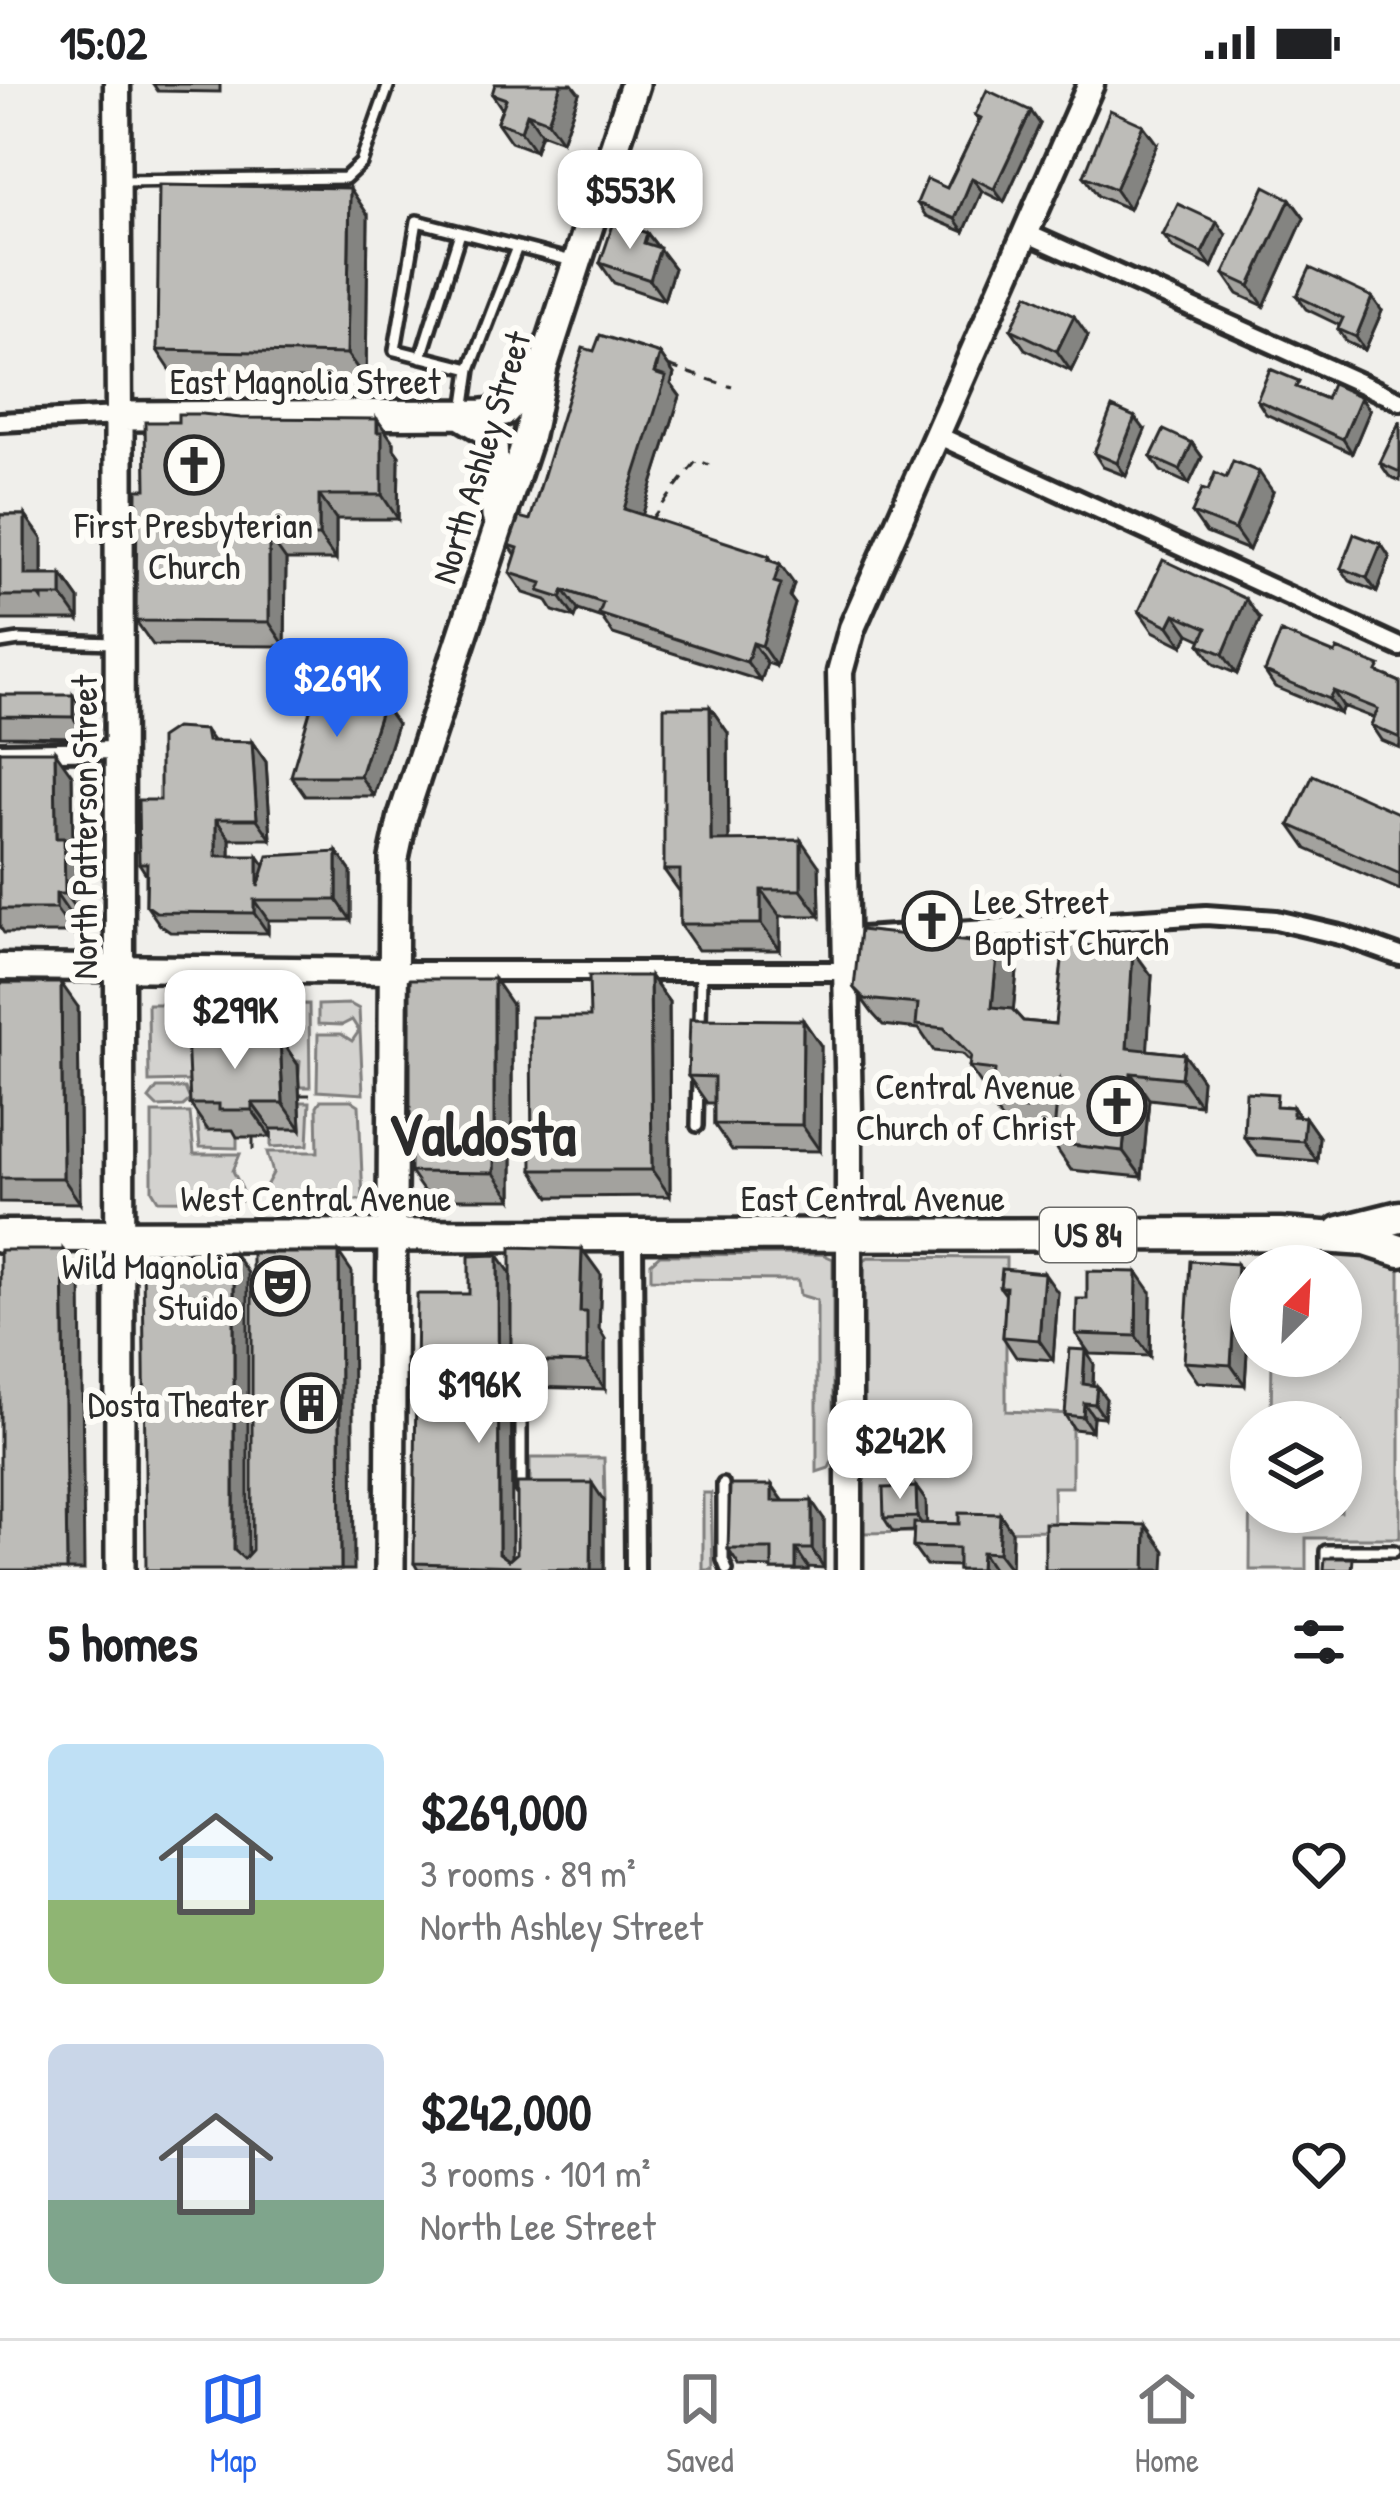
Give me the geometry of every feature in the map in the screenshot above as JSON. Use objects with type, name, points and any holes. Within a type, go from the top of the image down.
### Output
[{"type":"highway","points":[[1328,1235],[1400,1217]]},
{"type":"highway","name":"East Central Avenue","points":[[633,1237],[1328,1235],[1400,1251]]},
{"type":"highway","name":"West Central Avenue","points":[[0,1236],[120,1236],[256,1244],[390,1237],[520,1244],[633,1237]]},
{"type":"main road","name":"North Ashley Street","points":[[390,1570],[394,858],[403,816],[529,436],[543,367],[628,86]]},
{"type":"main road","name":"East Magnolia Street","points":[[119,416],[463,416],[505,411],[543,367]]},
{"type":"main road","name":"North Patterson Street","points":[[119,416],[120,1570]]},
{"type":"main road","points":[[463,416],[488,431],[493,442],[497,532]]},
{"type":"street","name":"North Patterson Street","points":[[118,84],[119,416]]},
{"type":"street","points":[[849,1570],[847,970],[840,672],[853,628],[1091,84]]},
{"type":"street","points":[[1026,233],[1400,401]]},
{"type":"street","points":[[0,422],[119,416]]},
{"type":"street","points":[[939,436],[1400,647]]},
{"type":"street","points":[[0,752],[119,750]]},
{"type":"street","points":[[845,938],[1206,914],[1276,920],[1400,956]]},
{"type":"street","points":[[0,967],[847,970]]},
{"type":"street","points":[[633,1237],[635,1570]]},
{"type":"lane","points":[[118,181],[346,178],[361,163],[388,84]]},
{"type":"lane","points":[[470,369],[394,350],[417,221],[577,263]]},
{"type":"lane","points":[[422,357],[460,232]]},
{"type":"lane","points":[[463,416],[470,369],[517,247]]},
{"type":"lane","points":[[0,643],[119,643]]},
{"type":"lane","points":[[699,1036],[701,972]]},
{"type":"lane","points":[[697,1126],[699,1059]]},
{"type":"lane","points":[[521,1359],[521,1509]]},
{"type":"lane","points":[[723,1484],[727,1570]]},
{"type":"lane","points":[[1326,1570],[1326,1551],[1394,1551]]},
{"type":"path","points":[[670,367],[732,386]]},
{"type":"path","points":[[644,529],[697,460],[710,464]]},
{"type":"path","points":[[298,1096],[315,1095]]},
{"type":"path","points":[[253,1136],[253,1150]]},
{"type":"shaded area","points":[[148,1004],[191,1004],[192,1077],[188,1081],[149,1082]]},
{"type":"shaded area","points":[[309,1004],[310,1087],[298,1087],[300,1061],[286,1061],[196,1089],[197,1005]]},
{"type":"shaded area","points":[[350,1004],[359,1009],[363,1094],[317,1091],[318,1034],[341,1034],[352,1041],[359,1031],[352,1020],[342,1025],[318,1024],[318,1005]]},
{"type":"shaded area","points":[[157,1088],[185,1088],[190,1100],[183,1106],[157,1107],[149,1099]]},
{"type":"shaded area","points":[[321,1100],[351,1100],[359,1105],[363,1200],[268,1200],[267,1184],[273,1173],[267,1152],[318,1152],[317,1106]]},
{"type":"shaded area","points":[[298,1102],[310,1102],[308,1145],[271,1147],[271,1128],[301,1129]]},
{"type":"shaded area","points":[[196,1105],[205,1117],[206,1130],[237,1128],[237,1148],[200,1147]]},
{"type":"shaded area","points":[[152,1113],[190,1113],[194,1154],[240,1154],[233,1171],[242,1189],[241,1201],[158,1200],[152,1190]]},
{"type":"shaded area","points":[[822,1254],[833,1259],[833,1459],[829,1468],[817,1472],[817,1300],[800,1295],[798,1280],[651,1279],[651,1263],[660,1255]]},
{"type":"shaded area","points":[[1362,1255],[1400,1265],[1400,1538],[1306,1538],[1306,1570],[1250,1570],[1250,1533],[1362,1533],[1362,1401],[1271,1401],[1272,1377],[1362,1377]]},
{"type":"shaded area","points":[[868,1257],[1006,1258],[1006,1411],[1072,1414],[1072,1487],[1053,1487],[1054,1530],[863,1533],[862,1263]]},
{"type":"shaded area","points":[[530,1458],[604,1458],[605,1501],[530,1501]]},
{"type":"shaded area","points":[[703,1493],[711,1493],[713,1570],[703,1570]]},
{"type":"building","points":[[495,84],[561,84],[548,121],[527,113],[521,131],[497,122],[506,99],[492,94]]},
{"type":"building","points":[[987,90],[1031,111],[994,189],[972,178],[955,219],[917,203],[927,179],[947,188],[981,118],[975,115]]},
{"type":"building","points":[[1110,110],[1143,125],[1115,189],[1084,176]]},
{"type":"building","points":[[159,185],[350,188],[347,354],[157,350]]},
{"type":"building","points":[[1265,186],[1290,199],[1250,286],[1224,274]]},
{"type":"building","points":[[1178,204],[1217,222],[1202,253],[1163,235]]},
{"type":"building","points":[[614,222],[647,233],[644,243],[660,248],[650,280],[600,263]]},
{"type":"building","points":[[1310,268],[1372,297],[1356,337],[1338,329],[1343,318],[1297,296]]},
{"type":"building","points":[[1028,294],[1074,316],[1057,351],[1011,329]]},
{"type":"building","points":[[600,335],[660,354],[654,373],[666,377],[624,509],[769,556],[768,560],[780,564],[774,582],[781,584],[762,646],[753,643],[747,662],[599,614],[603,603],[564,590],[561,598],[539,591],[542,583],[510,573],[518,548],[509,545],[519,517],[530,520],[583,348],[594,351]]},
{"type":"building","points":[[1270,369],[1326,399],[1332,384],[1361,397],[1343,439],[1257,400]]},
{"type":"building","points":[[1112,407],[1135,417],[1117,463],[1094,453]]},
{"type":"building","points":[[178,414],[377,419],[377,432],[382,432],[382,495],[319,495],[319,536],[269,536],[269,622],[136,621],[137,489],[146,489],[145,422],[178,422]]},
{"type":"building","points":[[1400,421],[1400,472],[1380,463]]},
{"type":"building","points":[[1164,430],[1192,443],[1180,470],[1151,457]]},
{"type":"building","points":[[1233,461],[1259,472],[1235,530],[1192,513],[1202,489],[1208,491],[1215,473],[1226,478]]},
{"type":"building","points":[[0,515],[25,515],[25,575],[62,575],[62,596],[0,596]]},
{"type":"building","points":[[1354,534],[1381,544],[1367,578],[1341,568]]},
{"type":"building","points":[[1163,560],[1246,599],[1223,654],[1200,644],[1207,628],[1175,614],[1169,626],[1139,611]]},
{"type":"building","points":[[1281,632],[1380,666],[1377,672],[1400,682],[1400,738],[1371,725],[1378,709],[1333,691],[1329,699],[1265,672]]},
{"type":"building","points":[[0,695],[73,695],[73,717],[0,716]]},
{"type":"building","points":[[312,704],[383,704],[360,776],[291,776]]},
{"type":"building","points":[[664,707],[710,707],[711,841],[801,840],[801,890],[761,890],[761,924],[680,924],[680,870],[664,870]]},
{"type":"building","points":[[175,728],[205,730],[207,741],[252,742],[257,819],[216,819],[216,856],[258,856],[258,887],[268,856],[337,852],[337,900],[254,900],[254,913],[156,912],[146,905],[147,863],[139,863],[138,800],[160,800],[160,738]]},
{"type":"building","points":[[0,751],[55,751],[56,838],[64,838],[65,894],[56,894],[56,909],[0,909]]},
{"type":"building","points":[[1313,775],[1400,814],[1400,874],[1290,825]]},
{"type":"building","points":[[860,930],[998,945],[992,1007],[1012,1009],[1023,1021],[1055,1024],[1064,943],[1133,950],[1127,1048],[1184,1054],[1181,1078],[1131,1073],[1123,1151],[1053,1143],[1059,1079],[1027,1109],[992,1106],[995,1070],[969,1067],[971,1056],[944,1028],[916,1025],[918,1004],[865,999],[854,988]]},
{"type":"building","points":[[589,976],[650,976],[652,1170],[532,1170],[531,1017],[590,1017]]},
{"type":"building","points":[[410,979],[494,979],[494,1173],[410,1172]]},
{"type":"building","points":[[0,983],[61,983],[63,1178],[0,1178]]},
{"type":"building","points":[[690,1019],[803,1020],[802,1125],[714,1124],[714,1077],[688,1076]]},
{"type":"building","points":[[187,1034],[280,1038],[283,1103],[252,1103],[252,1110],[190,1104]]},
{"type":"building","points":[[1246,1092],[1277,1094],[1276,1106],[1293,1107],[1293,1116],[1305,1117],[1303,1141],[1244,1137]]},
{"type":"building","points":[[511,1247],[582,1249],[580,1312],[587,1312],[587,1363],[511,1361]]},
{"type":"building","points":[[0,1250],[63,1250],[67,1570],[0,1570]]},
{"type":"building","points":[[234,1253],[234,1550],[244,1559],[252,1550],[252,1253],[339,1253],[341,1570],[146,1570],[143,1254]]},
{"type":"building","points":[[498,1255],[499,1553],[509,1560],[517,1553],[517,1483],[592,1483],[591,1570],[414,1563],[417,1294],[469,1294],[469,1256]]},
{"type":"building","points":[[1190,1261],[1230,1264],[1230,1365],[1184,1362]]},
{"type":"building","points":[[1002,1269],[1044,1273],[1039,1340],[1003,1337],[1006,1287],[1000,1287]]},
{"type":"building","points":[[1087,1271],[1137,1272],[1136,1336],[1076,1334],[1077,1299],[1087,1299]]},
{"type":"building","points":[[1070,1349],[1085,1350],[1083,1384],[1097,1386],[1095,1404],[1084,1403],[1083,1417],[1065,1415]]},
{"type":"building","points":[[730,1485],[772,1485],[772,1501],[812,1501],[812,1549],[796,1549],[796,1570],[772,1570],[772,1549],[728,1549]]},
{"type":"building","points":[[916,1487],[917,1517],[884,1518],[883,1488]]},
{"type":"building","points":[[959,1513],[1000,1514],[998,1553],[981,1552],[980,1570],[958,1570],[958,1548],[913,1547],[914,1523],[959,1524]]},
{"type":"building","points":[[1045,1523],[1146,1525],[1145,1570],[1045,1570]]},
{"type":"building","points":[[1325,1558],[1353,1558],[1352,1570],[1324,1570]]},
{"type":"place","name":"First Presbyterian Church","points":[[194,465]]},
{"type":"place","name":"Lee Street Baptist Church","points":[[932,921]]},
{"type":"place","name":"Central Avenue Church of Christ","points":[[1117,1106]]},
{"type":"place","name":"Wild Magnolia Stuido","points":[[280,1286]]},
{"type":"place","name":"Dosta Theater","points":[[311,1403]]},
{"type":"district","name":"Valdosta","points":[[482,1133]]}]
